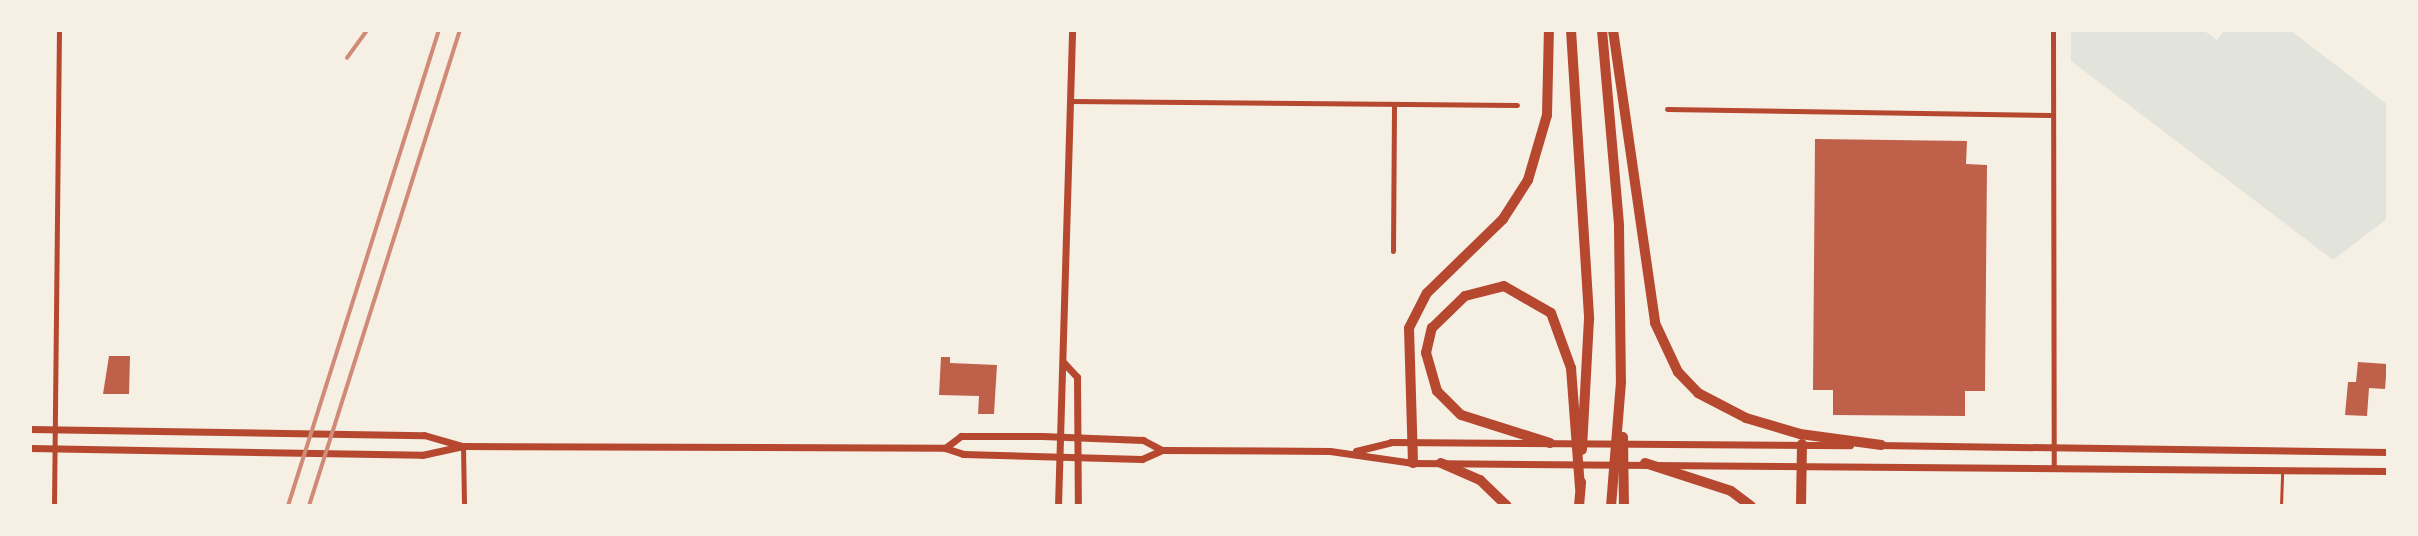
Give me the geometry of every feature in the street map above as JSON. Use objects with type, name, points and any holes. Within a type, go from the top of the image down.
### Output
[{"type":"highway","points":[[1413,463],[1406,358],[1415,309],[1503,219],[1528,180],[1547,115],[1549,30]]},
{"type":"highway","points":[[1571,30],[1588,319],[1578,506]]},
{"type":"highway","points":[[1602,30],[1615,125],[1624,506]]},
{"type":"highway","points":[[1614,30],[1647,276],[1671,361],[1698,393],[1734,414],[1800,434],[1881,445]]},
{"type":"highway","points":[[1550,443],[1461,415],[1437,391],[1426,353],[1432,328],[1465,296],[1504,286],[1551,313],[1571,368],[1580,488]]},
{"type":"highway","points":[[1611,506],[1621,382]]},
{"type":"highway","points":[[1801,506],[1802,444]]},
{"type":"highway","points":[[1441,463],[1480,480],[1507,506]]},
{"type":"highway","points":[[1645,464],[1719,486],[1751,506]]},
{"type":"main road","points":[[1059,506],[1072,30]]},
{"type":"main road","points":[[1064,363],[1077,377],[1078,506]]},
{"type":"main road","points":[[30,429],[424,435],[463,446]]},
{"type":"main road","points":[[945,448],[961,436],[1078,437],[1143,440],[1162,450]]},
{"type":"main road","points":[[30,448],[422,455],[463,446],[945,448],[1142,459],[1162,450],[1355,451],[1412,442],[2053,446],[2388,452]]},
{"type":"main road","points":[[1355,451],[1413,463],[1802,462],[2388,471]]},
{"type":"street","points":[[54,506],[59,30]]},
{"type":"street","points":[[2053,30],[2050,115],[2054,466]]},
{"type":"street","points":[[1070,101],[1517,105]]},
{"type":"street","points":[[1393,251],[1394,104]]},
{"type":"street","points":[[1667,109],[2050,115]]},
{"type":"street","points":[[463,446],[464,506]]},
{"type":"lane","points":[[2281,506],[2282,470]]},
{"type":"shaded area","points":[[2071,30],[2203,30],[2217,40],[2225,30],[2290,30],[2388,105],[2388,218],[2333,260],[2071,61]]},
{"type":"building","points":[[1815,139],[1967,141],[1966,164],[1987,165],[1985,391],[1965,391],[1965,416],[1833,415],[1833,390],[1813,390]]},
{"type":"building","points":[[109,356],[130,356],[129,394],[103,394]]},
{"type":"building","points":[[941,357],[950,357],[950,363],[997,365],[994,414],[978,414],[979,396],[939,395]]},
{"type":"building","points":[[2358,362],[2387,364],[2385,389],[2369,388],[2367,416],[2345,415],[2348,382],[2356,382]]},
{"type":"railway","points":[[347,58],[367,30]]},
{"type":"railway","points":[[288,506],[439,30]]},
{"type":"railway","points":[[309,506],[460,30]]}]
